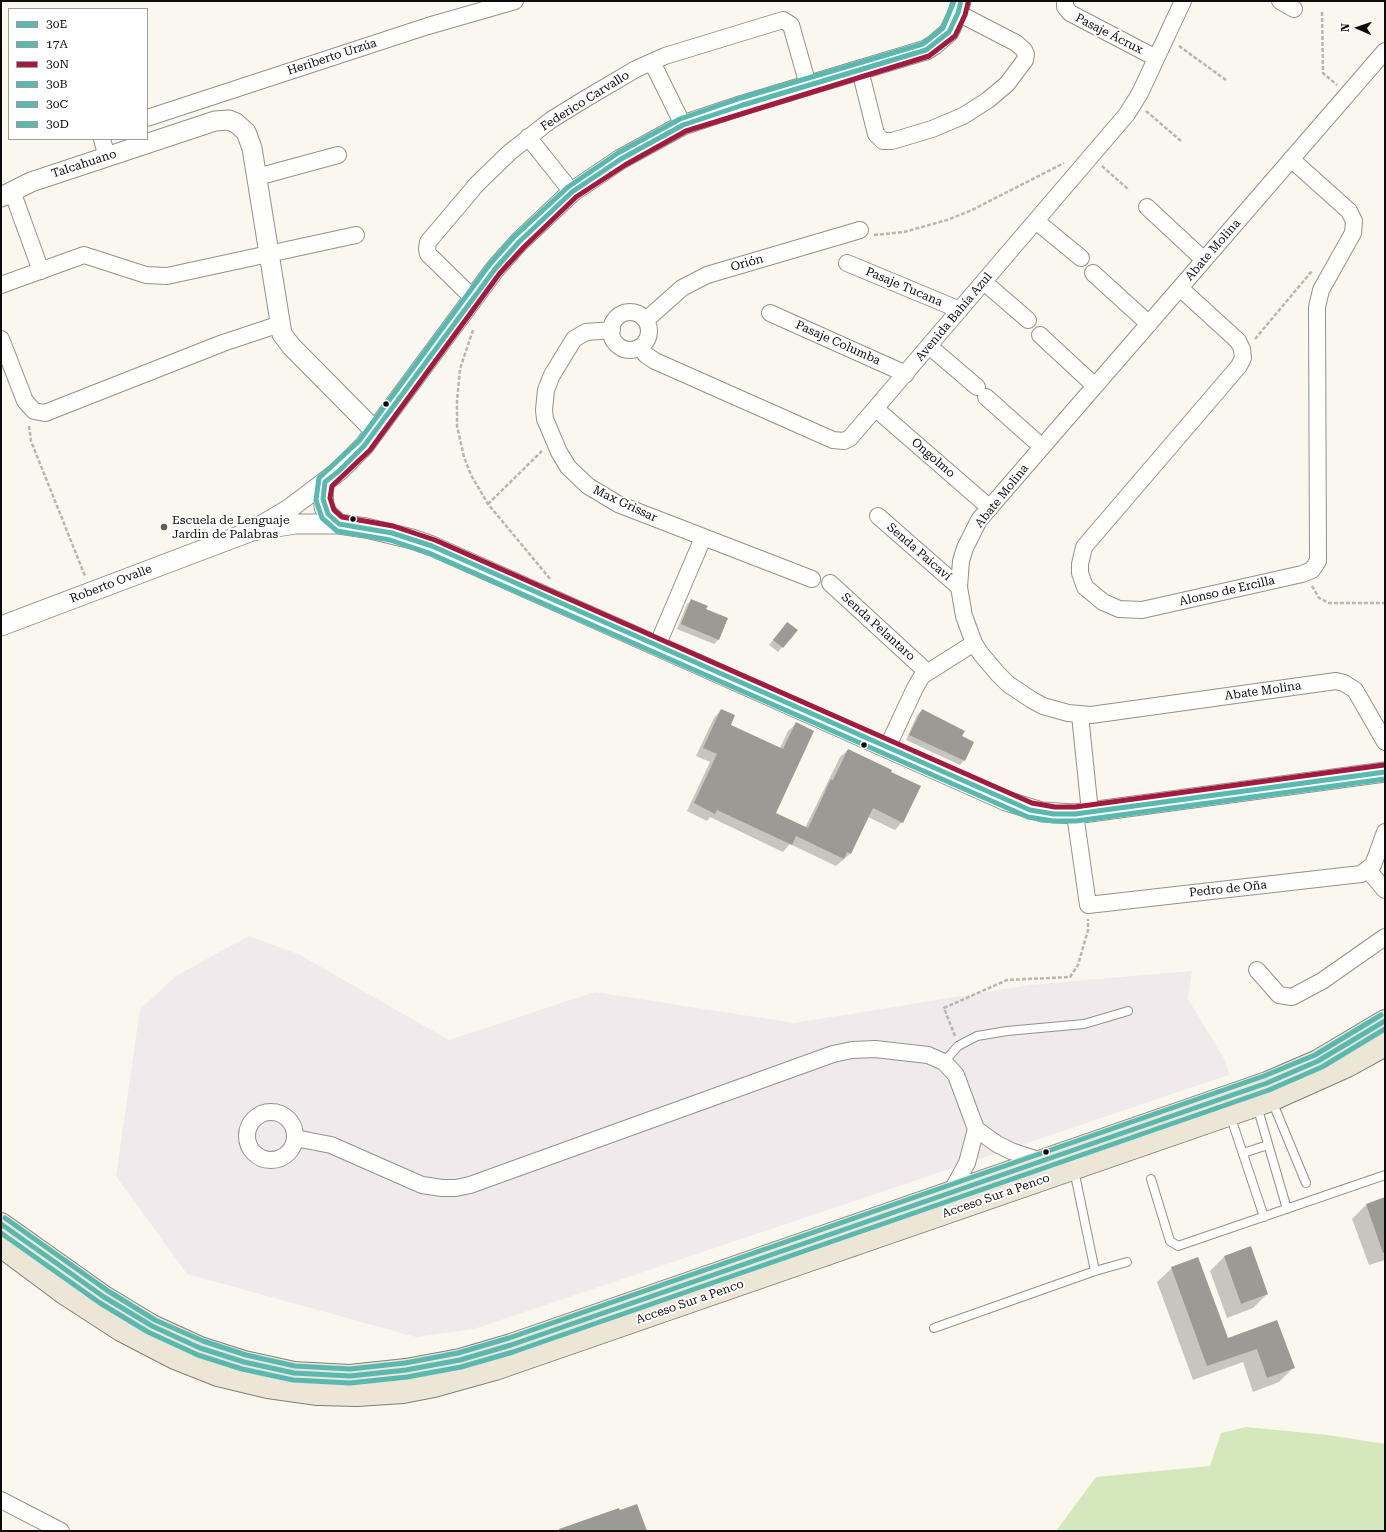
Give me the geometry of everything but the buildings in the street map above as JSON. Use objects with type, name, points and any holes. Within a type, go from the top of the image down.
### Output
[{"type":"main road","name":"Acceso Sur a Penco","points":[[1,1224],[104,1297],[152,1326],[176,1338],[222,1356],[266,1368],[322,1376],[350,1376],[406,1370],[485,1353],[1293,1073],[1345,1046],[1385,1021]]},
{"type":"main road","name":"Acceso Sur a Penco","points":[[1,1246],[92,1312],[157,1349],[194,1366],[218,1375],[268,1387],[323,1394],[380,1394],[434,1386],[495,1369],[1074,1169],[1264,1103],[1347,1066],[1385,1045]]},
{"type":"street","name":"Heriberto Urzúa","points":[[157,140],[148,117],[428,26],[515,1]]},
{"type":"street","name":"Avenida Bahía Azul","points":[[640,347],[646,355],[655,361],[832,440],[844,441],[850,438],[1091,156],[1134,102],[1183,1]]},
{"type":"street","points":[[1280,1],[1294,9]]},
{"type":"street","name":"Pasaje Ácrux","points":[[1065,4],[1070,13],[1156,58]]},
{"type":"street","points":[[860,70],[876,134],[883,141],[892,141],[932,129],[963,116],[988,100],[1007,84],[1024,60],[1026,54],[1024,50],[1016,43],[959,7]]},
{"type":"street","name":"Roberto Ovalle","points":[[1,626],[252,531],[289,509],[325,482],[352,459],[376,432],[473,298],[519,242],[572,192],[621,158],[683,125],[808,85],[918,53],[934,45],[949,32],[959,7]]},
{"type":"street","name":"Federico Carvallo","points":[[473,298],[431,258],[428,254],[427,245],[445,221],[477,184],[528,137],[585,99],[652,62],[679,51],[783,20],[791,25],[808,85]]},
{"type":"street","name":"Abate Molina","points":[[1385,51],[990,508],[971,534],[965,548],[961,561],[959,587],[964,616],[974,642],[998,674],[1020,693],[1050,708],[1080,714],[1104,713],[1336,681],[1344,683],[1354,690],[1385,742]]},
{"type":"street","points":[[652,62],[683,125]]},
{"type":"street","name":"Talcahuano","points":[[4,194],[104,148],[157,140],[215,121],[229,120],[236,123],[246,132],[252,148],[257,178]]},
{"type":"street","points":[[528,137],[572,192]]},
{"type":"street","points":[[338,155],[257,178],[280,324],[286,340],[376,432]]},
{"type":"street","points":[[1291,159],[1349,211],[1354,227],[1353,233],[1321,290],[1318,299],[1320,555],[1316,566],[1307,573]]},
{"type":"street","points":[[4,194],[41,271]]},
{"type":"street","points":[[1147,208],[1204,260]]},
{"type":"street","points":[[1036,221],[1081,258]]},
{"type":"street","name":"Orión","points":[[646,320],[682,288],[707,275],[860,230]]},
{"type":"street","points":[[1,285],[84,255],[146,275],[167,276],[356,235]]},
{"type":"street","name":"Pasaje Tucana","points":[[848,263],[960,310]]},
{"type":"street","points":[[1094,273],[1149,324]]},
{"type":"street","points":[[984,282],[1028,320]]},
{"type":"street","points":[[1180,288],[1238,341],[1243,353]]},
{"type":"street","points":[[625,313],[639,314],[646,320],[649,335],[647,340],[640,347],[627,350],[619,346],[613,339],[612,330],[614,321],[625,313]]},
{"type":"street","name":"Pasaje Columba","points":[[770,313],[906,374]]},
{"type":"street","points":[[1,339],[25,401],[34,411],[45,413],[51,412],[217,346],[280,324]]},
{"type":"street","name":"Max Grissar","points":[[612,330],[586,332],[574,339],[552,375],[546,390],[544,410],[548,428],[568,467],[580,480],[618,504],[812,579]]},
{"type":"street","points":[[1040,335],[1095,386]]},
{"type":"street","points":[[929,346],[1042,447]]},
{"type":"street","name":"Alonso de Ercilla","points":[[1243,353],[1239,366],[1084,547],[1080,564],[1082,580],[1090,593],[1103,602],[1119,609],[1142,610],[1307,573]]},
{"type":"street","name":"Ongolmo","points":[[876,409],[990,508]]},
{"type":"street","points":[[325,482],[323,495],[324,507],[333,520],[339,524]]},
{"type":"street","name":"Senda Paicaví","points":[[878,516],[959,587]]},
{"type":"street","points":[[252,531],[295,524],[339,524],[392,533],[432,546],[1018,806],[1042,812],[1083,813],[1385,772]]},
{"type":"street","points":[[657,646],[703,538]]},
{"type":"street","name":"Senda Pelantaro","points":[[830,583],[927,672]]},
{"type":"street","points":[[887,748],[914,688],[927,672],[974,642]]},
{"type":"street","points":[[1080,714],[1083,813]]},
{"type":"street","name":"Pedro de Oña","points":[[1083,813],[1088,905],[1355,875],[1368,870]]},
{"type":"street","points":[[1385,832],[1376,859],[1368,870],[1385,890]]},
{"type":"street","points":[[1257,970],[1279,995],[1292,997],[1322,980],[1385,937]]},
{"type":"street","points":[[295,1138],[335,1146],[422,1185],[442,1188],[456,1188],[470,1185],[842,1052],[863,1049],[890,1050],[928,1055],[944,1062],[960,1083],[976,1129],[967,1163],[951,1192]]},
{"type":"street","points":[[976,1129],[997,1144],[1011,1151],[1041,1161]]},
{"type":"street","points":[[1,1500],[61,1531]]},
{"type":"lane","points":[[944,1062],[958,1046],[967,1040],[987,1034],[1077,1025],[1107,1019],[1128,1011]]},
{"type":"lane","points":[[1264,1103],[1268,1145],[1287,1209]]},
{"type":"lane","points":[[1264,1103],[1306,1183]]},
{"type":"lane","points":[[1230,1114],[1264,1217]]},
{"type":"lane","points":[[1243,1153],[1268,1145]]},
{"type":"lane","points":[[1074,1169],[1095,1271]]},
{"type":"lane","points":[[1151,1179],[1170,1241],[1175,1246],[1181,1246],[1385,1175]]},
{"type":"lane","points":[[934,1328],[1095,1271],[1127,1262]]},
{"type":"path","points":[[1322,12],[1323,73],[1348,94]]},
{"type":"path","points":[[1166,36],[1226,80]]},
{"type":"path","points":[[1134,102],[1181,141]]},
{"type":"path","points":[[860,230],[872,235],[880,236],[947,220],[972,210],[1055,166],[1078,158],[1091,156],[1129,190]]},
{"type":"path","points":[[1243,353],[1313,269]]},
{"type":"path","points":[[474,326],[460,369],[457,401],[457,426],[461,448],[471,475],[488,504],[552,581]]},
{"type":"path","points":[[34,411],[29,427],[31,442],[91,592]]},
{"type":"path","points":[[488,504],[553,440]]},
{"type":"path","points":[[1307,573],[1316,594],[1322,601],[1328,603],[1385,603]]},
{"type":"path","points":[[958,1046],[944,1008],[1007,980],[1070,977],[1078,965],[1088,930]]},
{"type":"shaded area","points":[[249,936],[298,954],[449,1040],[595,992],[794,1023],[1029,985],[1192,971],[1188,999],[1225,1060],[1229,1075],[474,1329],[416,1337],[187,1274],[116,1176],[140,1009],[176,976]]},
{"type":"green space","points":[[1246,1427],[1328,1435],[1385,1444],[1385,1531],[1056,1531],[1096,1477],[1210,1466],[1221,1433]]},
{"type":"transit line","name":"17A","points":[[954,1],[943,28],[923,44],[741,98],[680,119],[618,153],[568,187],[514,237],[490,264],[359,441],[319,478],[316,500],[322,518],[337,531],[390,540],[429,553],[1028,817],[1053,821],[1076,821],[1385,779]]},
{"type":"transit line","name":"30E","points":[[961,1],[958,13],[949,32],[926,50],[743,105],[683,125],[621,159],[572,192],[519,242],[495,269],[364,446],[339,471],[325,482],[323,499],[328,514],[339,524],[392,533],[432,546],[1030,810],[1054,814],[1075,814],[1385,772]]},
{"type":"transit line","name":"30N","points":[[968,3],[965,15],[955,36],[929,56],[686,131],[625,165],[576,197],[524,247],[500,273],[370,450],[332,486],[330,498],[334,510],[342,517],[393,526],[435,540],[1032,803],[1055,807],[1075,807],[1384,765]]},
{"type":"transit line","name":"30D","points":[[5,1218],[108,1291],[155,1320],[203,1341],[246,1355],[295,1366],[350,1369],[405,1363],[458,1353],[509,1338],[1264,1076],[1315,1055],[1381,1015]]},
{"type":"transit line","name":"30B","points":[[1,1224],[104,1297],[152,1326],[200,1348],[244,1362],[294,1373],[350,1376],[406,1370],[460,1360],[511,1345],[1267,1083],[1318,1061],[1385,1021]]},
{"type":"transit line","name":"30C","points":[[1,1233],[100,1303],[148,1332],[198,1355],[242,1369],[293,1380],[350,1383],[407,1377],[461,1367],[513,1352],[1269,1090],[1322,1067],[1385,1029]]},
{"type":"place","name":"Escuela de Lenguaje Jardin de Palabras","points":[[164,527]]}]
